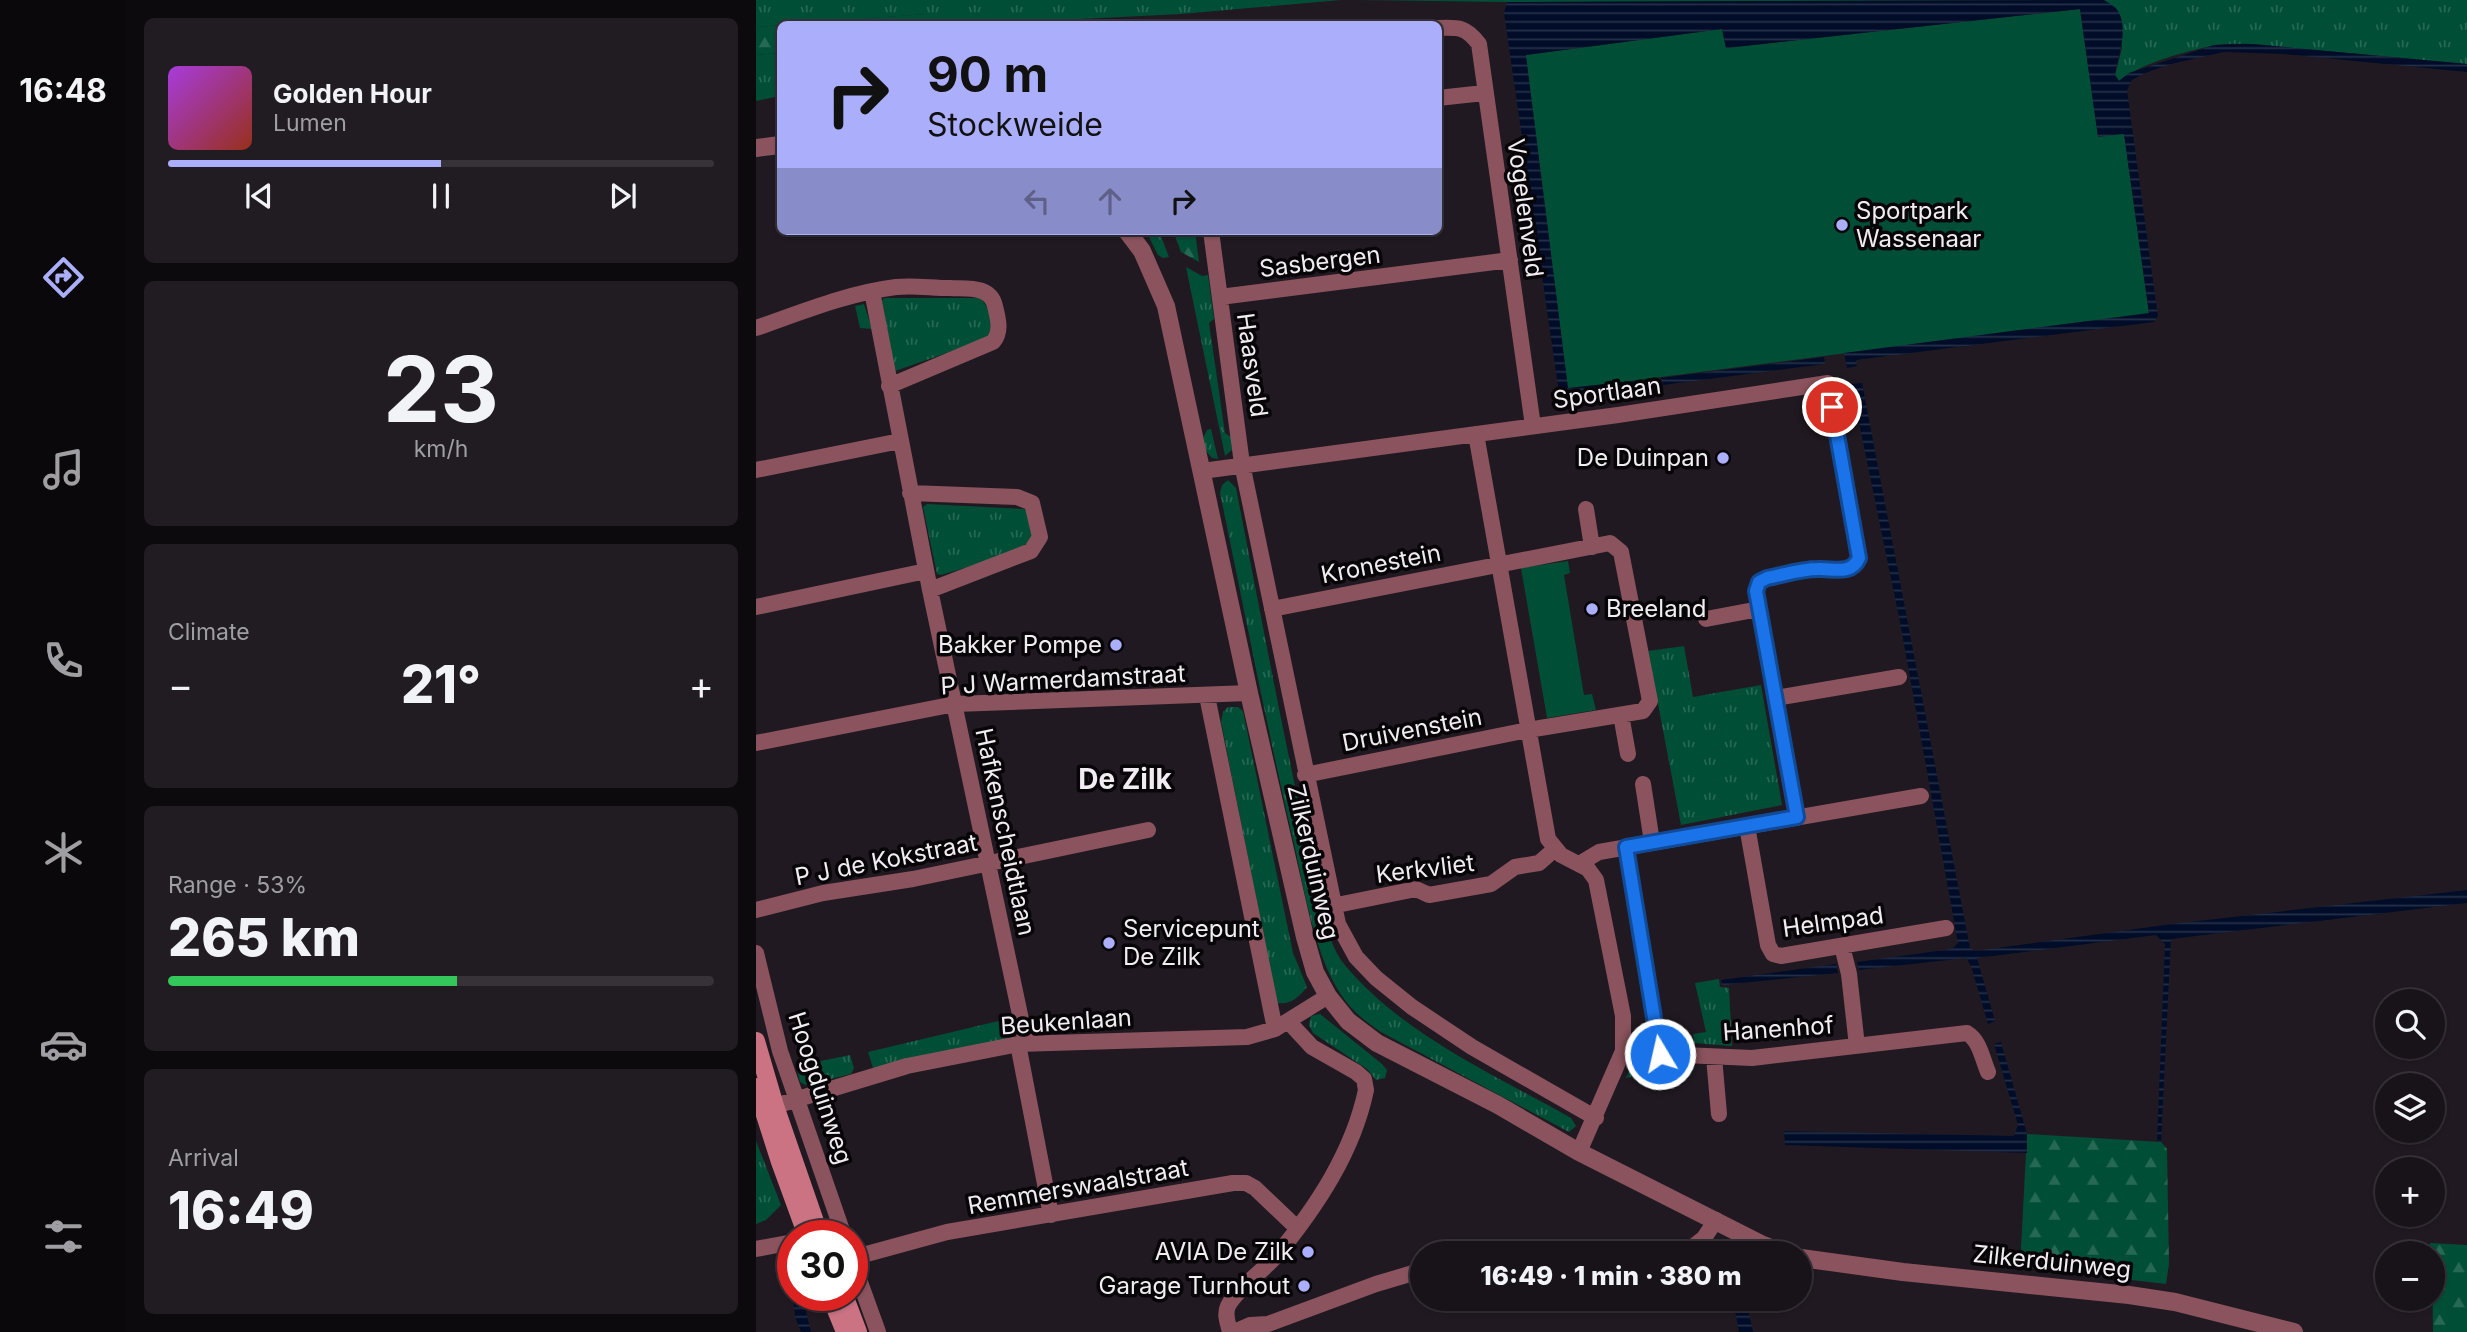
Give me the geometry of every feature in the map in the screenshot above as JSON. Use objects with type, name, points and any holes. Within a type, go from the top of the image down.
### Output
[{"type":"main road","name":"Hoogduinweg","points":[[756,1041],[769,1108],[810,1220]]},
{"type":"main road","name":"Hoogduinweg","points":[[756,1087],[769,1108]]},
{"type":"main road","points":[[836,1311],[845,1332]]},
{"type":"main road","points":[[850,1311],[858,1332]]},
{"type":"street","name":"Vogelenveld","points":[[1442,28],[1457,27],[1470,32],[1479,44],[1533,426]]},
{"type":"street","points":[[1442,98],[1485,93]]},
{"type":"street","name":"Zilkerduinweg","points":[[1130,235],[1142,251],[1166,306],[1249,693],[1305,937],[1315,972],[1328,996],[1348,1021],[1387,1050],[1498,1105],[1579,1152],[1759,1241]]},
{"type":"street","name":"Haasveld","points":[[1212,235],[1242,464]]},
{"type":"street","name":"Sasbergen","points":[[1220,297],[1510,260]]},
{"type":"street","points":[[756,328],[840,299],[898,287],[984,291],[994,302],[998,335],[986,346],[889,386]]},
{"type":"street","name":"Hafkenscheidtlaan","points":[[872,291],[1022,1044],[1051,1215]]},
{"type":"street","name":"Sportlaan","points":[[1202,471],[1828,383],[1859,558],[1850,568],[1831,572],[1821,568],[1767,578],[1759,582],[1756,591],[1759,609]]},
{"type":"street","points":[[1476,434],[1548,839],[1555,849],[1588,869],[1596,880],[1623,1016],[1623,1051],[1579,1152]]},
{"type":"street","points":[[756,470],[900,441]]},
{"type":"street","name":"Zilkerduinweg","points":[[1242,464],[1332,906],[1338,924],[1356,957],[1400,998],[1472,1047],[1596,1118]]},
{"type":"street","points":[[911,493],[1017,497],[1032,503],[1035,509],[1040,537],[1031,551],[930,590]]},
{"type":"street","points":[[1586,509],[1592,547]]},
{"type":"street","points":[[1499,563],[1610,543],[1621,552],[1650,701],[1643,711],[1528,730]]},
{"type":"street","name":"Kronestein","points":[[1272,609],[1499,563]]},
{"type":"street","points":[[756,607],[926,571]]},
{"type":"street","points":[[1706,619],[1759,609],[1797,817]]},
{"type":"street","points":[[1776,698],[1899,677]]},
{"type":"street","name":"P J Warmerdamstraat","points":[[756,743],[955,704],[1249,693]]},
{"type":"street","points":[[1207,696],[1282,1025],[1312,1047],[1356,1072],[1364,1079],[1366,1090],[1339,1168],[1275,1257],[1228,1304],[1225,1315],[1232,1332],[1250,1325],[1268,1324],[1410,1274]]},
{"type":"street","points":[[1622,715],[1628,754]]},
{"type":"street","name":"Druivenstein","points":[[1305,775],[1528,730]]},
{"type":"street","points":[[1643,784],[1653,842]]},
{"type":"street","points":[[1579,864],[1599,852],[1921,796]]},
{"type":"street","name":"Helmpad","points":[[1747,826],[1768,945],[1773,954],[1781,956],[1946,928]]},
{"type":"street","name":"P J de Kokstraat","points":[[756,910],[823,894],[987,864],[1148,830]]},
{"type":"street","points":[[1623,1051],[1660,1054],[1626,847]]},
{"type":"street","name":"Kerkvliet","points":[[1332,906],[1416,889],[1429,895],[1491,884],[1515,867],[1539,863],[1555,849]]},
{"type":"street","name":"Hanenhof","points":[[1842,946],[1848,967],[1857,1046]]},
{"type":"street","name":"Hoogduinweg","points":[[756,953],[766,1001],[839,1220]]},
{"type":"street","name":"Beukenlaan","points":[[769,1108],[907,1066],[1022,1044],[1247,1037],[1282,1025],[1328,996]]},
{"type":"street","name":"Hanenhof","points":[[1660,1054],[1752,1058],[1966,1032],[1977,1043],[1988,1072]]},
{"type":"street","points":[[1714,1057],[1719,1114]]},
{"type":"street","name":"Remmerswaalstraat","points":[[868,1254],[947,1232],[1246,1182],[1297,1228]]},
{"type":"street","points":[[1700,1241],[1716,1220]]},
{"type":"street","points":[[756,1250],[777,1245]]},
{"type":"street","name":"Zilkerduinweg","points":[[1812,1260],[1903,1272],[2129,1295],[2175,1302],[2294,1332]]},
{"type":"street","points":[[868,1304],[878,1332]]},
{"type":"green space","points":[[756,0],[1341,0],[1181,14],[1042,21],[936,21],[926,14],[834,21],[777,21],[777,25],[756,27]]},
{"type":"green space","points":[[1359,0],[2104,0],[1507,2]]},
{"type":"green space","points":[[2104,0],[2467,0],[2467,64],[2227,44],[2201,48],[2164,59],[2119,81],[2115,75],[2122,48],[2121,41]]},
{"type":"green space","name":"Sportpark Wassenaar","points":[[2080,9],[2098,136],[2124,133],[2149,314],[1568,389],[1525,55],[1722,29],[1726,48]]},
{"type":"green space","points":[[926,14],[936,18],[936,21],[828,21]]},
{"type":"green space","points":[[777,25],[777,53],[756,55],[756,27]]},
{"type":"green space","points":[[777,53],[777,97],[756,101],[756,55]]},
{"type":"green space","points":[[1148,235],[1161,235],[1169,257],[1158,255]]},
{"type":"green space","points":[[1175,235],[1196,235],[1199,262],[1181,252]]},
{"type":"green space","points":[[1186,267],[1202,276],[1208,275],[1214,319],[1209,323],[1225,433],[1231,437],[1232,450],[1225,456]]},
{"type":"green space","points":[[884,298],[980,298],[990,314],[991,333],[981,341],[895,371],[882,301]]},
{"type":"green space","points":[[864,304],[872,329],[860,328],[855,306]]},
{"type":"green space","points":[[1211,429],[1218,459],[1212,458],[1206,451],[1203,438],[1207,430]]},
{"type":"green space","points":[[1228,480],[1236,488],[1317,888],[1325,923],[1337,953],[1367,989],[1421,1032],[1571,1118],[1576,1126],[1569,1132],[1381,1032],[1350,1007],[1332,979],[1311,920],[1264,709],[1220,493],[1222,485]]},
{"type":"green space","points":[[927,504],[1024,509],[1029,512],[1033,532],[1026,544],[1017,550],[976,565],[937,574],[923,507]]},
{"type":"green space","points":[[1568,561],[1570,573],[1564,575],[1584,695],[1592,694],[1596,710],[1547,718],[1521,568]]},
{"type":"green space","points":[[1684,646],[1693,697],[1761,685],[1782,805],[1681,825],[1648,651]]},
{"type":"green space","points":[[1228,707],[1238,707],[1243,711],[1293,953],[1307,987],[1298,997],[1286,1003],[1277,1003],[1221,722],[1223,712]]},
{"type":"green space","points":[[1719,979],[1720,987],[1729,988],[1732,1046],[1694,1043],[1693,1034],[1706,1032],[1695,983]]},
{"type":"green space","points":[[1320,1014],[1382,1064],[1387,1070],[1385,1078],[1376,1080],[1367,1069],[1313,1033],[1309,1025],[1311,1016]]},
{"type":"green space","points":[[1007,1019],[1011,1039],[873,1068],[868,1052]]},
{"type":"green space","points":[[850,1055],[854,1068],[851,1074],[806,1085],[800,1082],[796,1066]]},
{"type":"green space","points":[[1633,1061],[1693,1063],[1626,1078]]},
{"type":"green space","points":[[2027,1134],[2161,1142],[2167,1149],[2169,1264],[2166,1284],[2020,1267]]},
{"type":"green space","points":[[756,1141],[781,1205],[766,1220],[756,1224]]},
{"type":"green space","points":[[2445,1244],[2467,1245],[2467,1332],[2433,1332],[2433,1311],[2445,1311]]},
{"type":"water","points":[[2104,0],[2117,10],[2123,26],[2115,75],[2119,81],[2129,73],[2214,45],[2252,44],[2467,64],[2467,72],[2283,54],[2224,52],[2145,73],[2132,80],[2127,90],[2158,316],[2154,322],[1856,360],[1857,366],[1847,368],[1844,353],[2149,313],[2124,134],[2098,137],[2080,9],[1726,48],[1722,29],[1526,55],[1568,388],[1641,380],[1642,389],[1560,400],[1504,13],[1507,2]]},
{"type":"water","points":[[1824,357],[1825,364],[1663,385],[1661,378]]},
{"type":"water","points":[[1862,383],[1970,948],[1975,951],[2172,924],[2467,890],[2467,903],[2171,939],[2161,1142],[2157,1141],[2165,944],[2156,935],[1977,958],[1995,1021],[1988,1024],[1971,966],[1966,958],[1859,970],[1857,962],[1952,949],[1958,943],[1900,622],[1851,384]]},
{"type":"water","points":[[1836,964],[1838,973],[1723,985],[1721,980]]},
{"type":"water","points":[[2001,1042],[2027,1134],[2027,1153],[1785,1145],[1784,1131],[2014,1136],[2018,1125],[1994,1044]]},
{"type":"water","points":[[794,1311],[806,1311],[811,1332],[801,1332]]},
{"type":"water","points":[[1735,1311],[1748,1311],[1753,1332],[1739,1332]]},
{"type":"place","name":"Sportpark Wassenaar","points":[[1842,225]]},
{"type":"place","name":"De Duinpan","points":[[1723,458]]},
{"type":"place","name":"Breeland","points":[[1592,609]]},
{"type":"place","name":"Bakker Pompe","points":[[1116,645]]},
{"type":"place","name":"Servicepunt De Zilk","points":[[1109,943]]},
{"type":"place","name":"AVIA De Zilk","points":[[1308,1252]]},
{"type":"place","name":"Garage Turnhout","points":[[1304,1286]]},
{"type":"district","name":"De Zilk","points":[[1125,779]]},
{"type":"route","points":[[1660,1054],[1626,847],[1797,817],[1756,591],[1759,582],[1767,578],[1821,568],[1831,572],[1850,568],[1859,558],[1832,407]]}]
